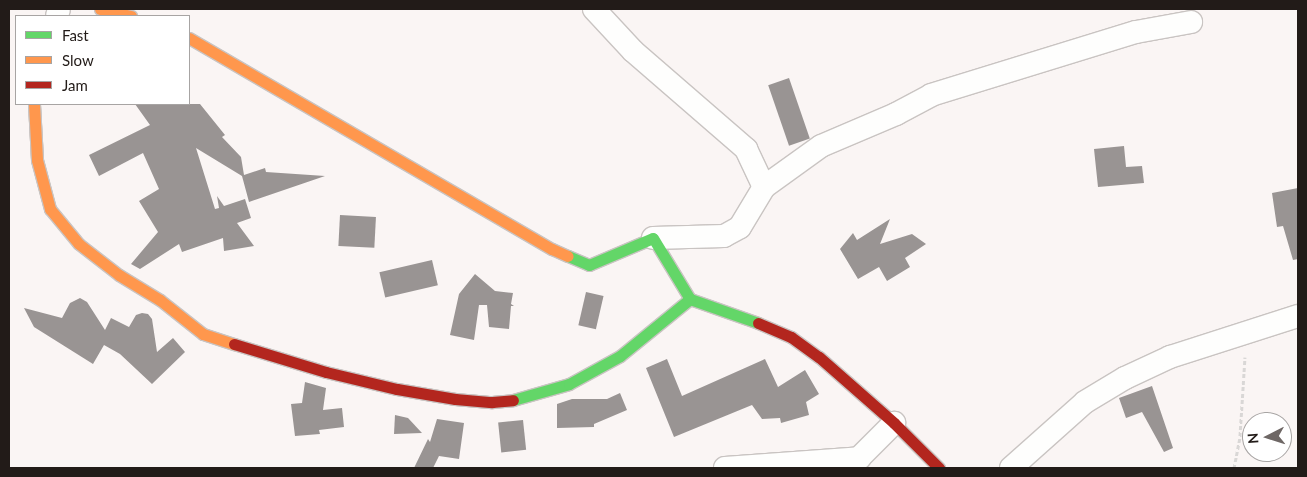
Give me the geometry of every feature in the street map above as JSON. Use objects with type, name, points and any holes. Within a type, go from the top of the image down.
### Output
[{"type":"street","points":[[100,9],[127,15]]},
{"type":"street","points":[[594,9],[633,50],[746,148],[764,187]]},
{"type":"street","points":[[190,39],[552,249],[589,265],[653,238],[724,236],[740,227],[764,187],[821,146],[896,114],[931,95],[1136,32],[1191,22]]},
{"type":"street","points":[[34,105],[37,160],[50,210],[79,244],[119,275],[160,300],[204,334],[326,372],[397,389],[455,399],[492,402],[520,398],[568,384],[620,356],[690,298]]},
{"type":"street","points":[[653,238],[690,298],[791,337],[819,357],[894,423],[939,468]]},
{"type":"street","points":[[1011,468],[1085,402],[1125,378],[1170,357],[1298,316]]},
{"type":"street","points":[[725,468],[854,463],[894,423]]},
{"type":"path","points":[[1234,468],[1240,436],[1247,332]]},
{"type":"building","points":[[789,78],[810,139],[789,146],[768,85]]},
{"type":"building","points":[[200,104],[225,135],[222,137],[241,157],[244,175],[265,168],[266,172],[325,176],[249,202],[242,176],[196,148],[215,209],[219,208],[217,196],[224,206],[245,199],[251,218],[237,223],[254,246],[224,251],[223,238],[182,252],[179,244],[140,269],[131,264],[158,232],[139,201],[159,189],[143,153],[99,176],[89,155],[150,125],[136,105]]},
{"type":"building","points":[[1124,146],[1126,167],[1142,166],[1144,183],[1098,187],[1094,149]]},
{"type":"building","points":[[1298,188],[1298,259],[1293,260],[1283,226],[1277,227],[1272,193]]},
{"type":"building","points":[[340,215],[376,217],[374,248],[338,246]]},
{"type":"building","points":[[890,219],[880,244],[912,234],[926,244],[905,258],[910,267],[887,281],[879,267],[858,279],[840,249],[853,233],[857,240]]},
{"type":"building","points":[[432,260],[438,285],[385,297],[379,272]]},
{"type":"building","points":[[475,274],[495,291],[513,293],[511,304],[514,306],[511,306],[509,329],[489,327],[487,305],[479,305],[474,340],[450,335],[459,294]]},
{"type":"building","points":[[586,292],[604,296],[596,329],[578,325]]},
{"type":"building","points":[[80,298],[87,302],[105,330],[111,318],[129,327],[136,315],[148,314],[152,319],[157,352],[173,338],[185,352],[152,384],[120,354],[104,345],[93,364],[34,327],[24,308],[62,318],[70,303]]},
{"type":"building","points":[[667,359],[682,396],[765,359],[778,387],[805,370],[819,394],[806,402],[809,415],[781,423],[780,418],[762,419],[752,405],[674,437],[646,368]]},
{"type":"building","points":[[305,382],[326,388],[323,410],[342,408],[344,427],[319,430],[320,434],[295,436],[291,404],[302,403]]},
{"type":"building","points":[[1152,386],[1173,448],[1164,452],[1142,412],[1126,418],[1119,398]]},
{"type":"building","points":[[620,393],[627,410],[594,424],[594,427],[557,428],[557,404],[572,399],[607,399]]},
{"type":"building","points":[[395,415],[408,418],[422,433],[394,434]]},
{"type":"building","points":[[437,419],[464,423],[459,459],[439,456],[433,468],[414,468],[428,439],[430,442]]},
{"type":"building","points":[[523,420],[526,450],[501,452],[498,423]]},
{"type":"traffic: fast","points":[[568,256],[589,265],[653,238],[690,299],[758,323]]},
{"type":"traffic: fast","points":[[513,400],[569,384],[620,356],[690,299]]},
{"type":"traffic: slow","points":[[100,9],[127,15]]},
{"type":"traffic: slow","points":[[190,39],[552,249],[568,256]]},
{"type":"traffic: slow","points":[[34,105],[37,160],[50,209],[79,244],[119,275],[160,300],[203,334],[234,344]]},
{"type":"traffic: jam","points":[[758,323],[791,337],[819,357],[894,423],[939,468]]},
{"type":"traffic: jam","points":[[234,344],[326,372],[397,389],[455,399],[492,402],[513,400]]}]
